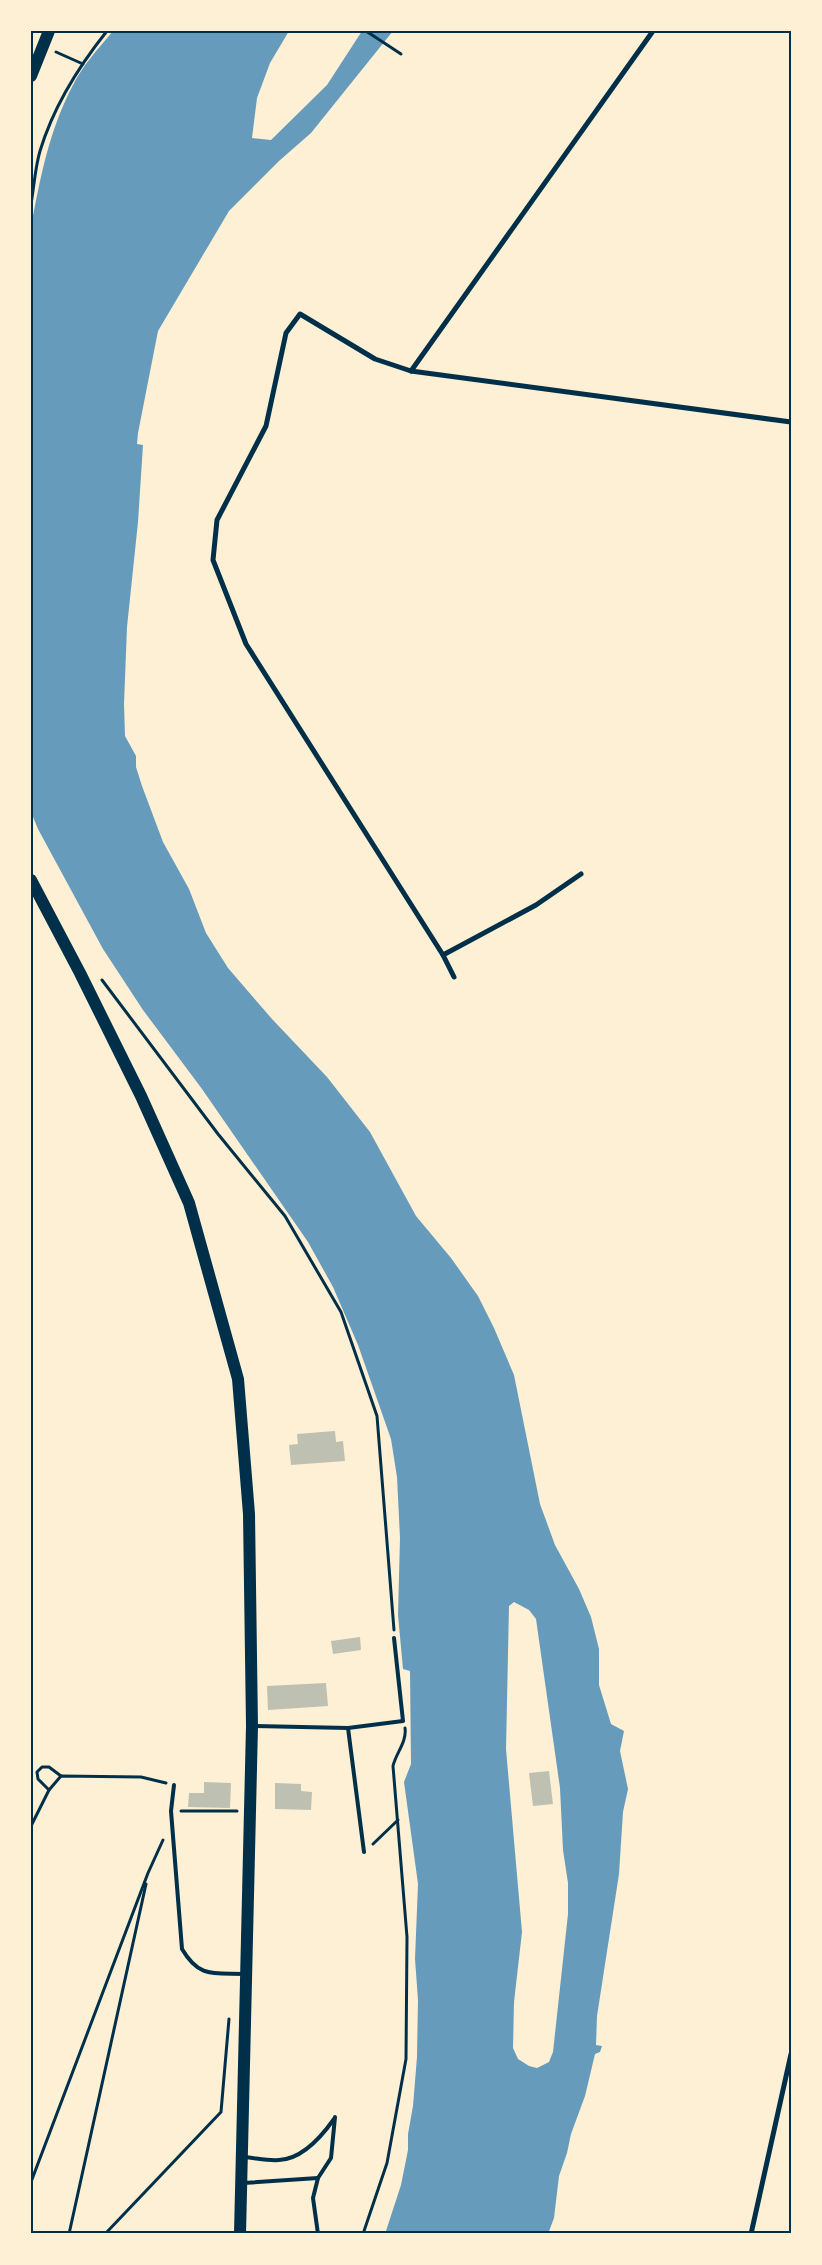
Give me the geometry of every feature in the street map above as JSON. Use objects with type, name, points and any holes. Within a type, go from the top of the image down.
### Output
[{"type":"main road","points":[[31,76],[49,31]]},
{"type":"main road","points":[[31,880],[141,1096],[189,1203],[238,1379],[249,1514],[252,1726],[240,2234]]},
{"type":"street","points":[[411,371],[653,31]]},
{"type":"street","points":[[454,977],[443,955],[246,644],[213,560],[217,520],[266,426],[286,333],[300,314],[375,360],[411,371],[791,422]]},
{"type":"street","points":[[443,955],[536,905],[582,874]]},
{"type":"street","points":[[751,2234],[791,2054]]},
{"type":"lane","points":[[252,1726],[348,1728],[403,1721],[394,1638]]},
{"type":"lane","points":[[348,1728],[364,1852]]},
{"type":"lane","points":[[174,1785],[171,1811],[182,1949],[191,1965],[210,1973],[247,1974]]},
{"type":"lane","points":[[242,2157],[281,2160],[295,2156],[315,2142],[335,2117],[331,2158],[318,2178],[312,2198],[318,2234]]},
{"type":"lane","points":[[242,2183],[318,2178]]},
{"type":"path","points":[[31,204],[40,152],[61,102],[83,64],[107,31]]},
{"type":"path","points":[[366,31],[401,54]]},
{"type":"path","points":[[54,52],[83,64]]},
{"type":"path","points":[[102,980],[218,1134],[285,1216],[341,1312],[377,1416],[394,1638]]},
{"type":"path","points":[[363,2234],[387,2163],[406,2059],[407,1936],[393,1766],[405,1734],[403,1721]]},
{"type":"path","points":[[49,1790],[38,1779],[37,1772],[42,1767],[49,1767],[61,1776],[141,1777],[174,1785]]},
{"type":"path","points":[[31,1826],[49,1790],[61,1776]]},
{"type":"path","points":[[171,1811],[250,1812]]},
{"type":"path","points":[[31,2182],[148,1873],[172,1820]]},
{"type":"path","points":[[364,1852],[398,1820]]},
{"type":"path","points":[[69,2234],[148,1873]]},
{"type":"path","points":[[105,2234],[220,2112],[230,2013]]},
{"type":"water","points":[[113,31],[289,31],[270,63],[257,98],[252,138],[271,140],[327,85],[362,31],[393,31],[311,133],[279,161],[229,211],[158,331],[137,444],[143,445],[138,522],[127,627],[124,704],[125,736],[136,756],[136,767],[163,842],[189,889],[206,933],[228,968],[272,1019],[327,1077],[370,1132],[416,1216],[451,1258],[478,1296],[514,1375],[540,1504],[555,1545],[579,1589],[591,1617],[599,1649],[599,1685],[611,1724],[624,1731],[620,1751],[628,1789],[623,1812],[619,1874],[597,2016],[596,2045],[602,2046],[600,2052],[595,2054],[585,2096],[571,2134],[559,2176],[554,2218],[548,2234],[385,2234],[401,2185],[408,2150],[408,2134],[413,2106],[417,2057],[418,2000],[415,1959],[418,1884],[404,1782],[411,1764],[410,1671],[403,1669],[398,1615],[400,1538],[397,1477],[391,1439],[358,1345],[333,1287],[308,1242],[202,1089],[143,1010],[103,949],[38,829],[31,812],[31,227],[46,156],[64,104],[81,72]],"holes":[[[514,1602],[529,1610],[536,1619],[560,1788],[563,1850],[568,1883],[568,1914],[553,2052],[549,2062],[537,2068],[529,2066],[518,2059],[513,2048],[514,2002],[522,1932],[506,1749],[509,1606]]]},
{"type":"building","points":[[335,1431],[336,1442],[343,1441],[345,1461],[291,1465],[289,1445],[298,1444],[297,1434]]},
{"type":"building","points":[[360,1637],[361,1650],[333,1654],[331,1641]]},
{"type":"building","points":[[326,1683],[328,1706],[268,1710],[267,1686]]},
{"type":"building","points":[[549,1771],[553,1804],[533,1806],[529,1773]]},
{"type":"building","points":[[204,1782],[231,1783],[230,1808],[188,1807],[189,1793],[204,1793]]},
{"type":"building","points":[[275,1783],[301,1784],[301,1791],[312,1792],[311,1810],[275,1809]]}]
